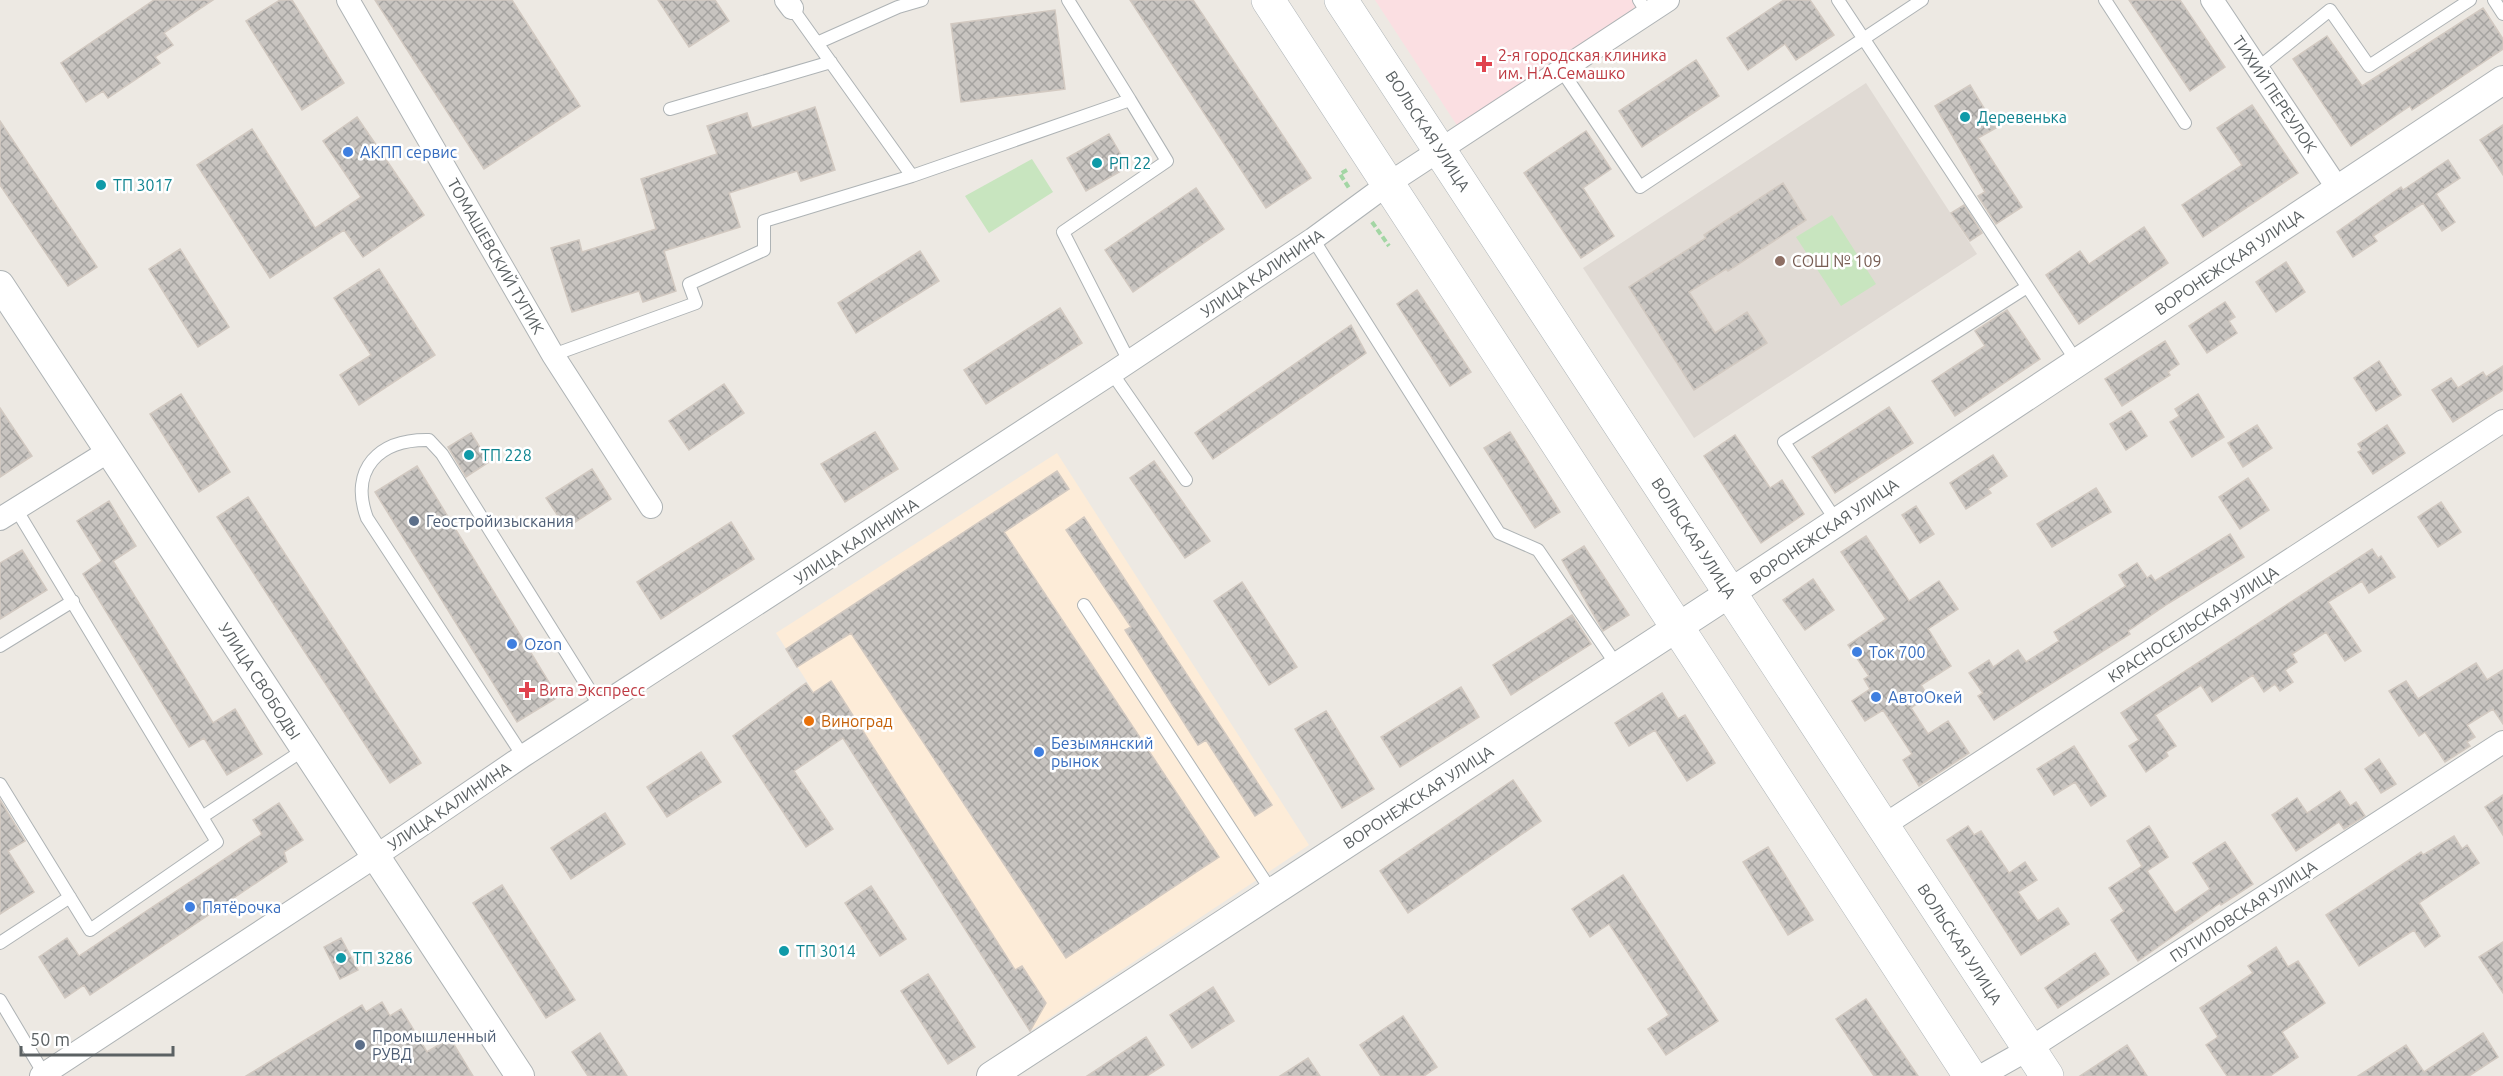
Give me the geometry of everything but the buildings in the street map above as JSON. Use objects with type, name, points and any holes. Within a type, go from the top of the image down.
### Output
[{"type":"main road","points":[[1268,0],[1970,1076]]},
{"type":"main road","name":"ВОЛЬСКАЯ УЛИЦА","points":[[1341,0],[2047,1076]]},
{"type":"street","name":"ТОМАШЕВСКИЙ ТУПИК","points":[[348,0],[553,355],[651,507]]},
{"type":"street","name":"УЛИЦА КАЛИНИНА","points":[[42,1075],[376,856],[523,756],[601,708],[1313,239],[1388,184],[1441,152],[1562,71],[1643,7],[1668,0]]},
{"type":"street","name":"ТИХИЙ ПЕРЕУЛОК","points":[[2212,0],[2338,189]]},
{"type":"street","name":"ВОРОНЕЖСКАЯ УЛИЦА","points":[[991,1076],[1618,667],[2503,80]]},
{"type":"street","name":"УЛИЦА СВОБОДЫ","points":[[0,285],[520,1076]]},
{"type":"street","name":"КРАСНОСЕЛЬСКАЯ УЛИЦА","points":[[1883,826],[2503,421]]},
{"type":"street","points":[[8,514],[109,450]]},
{"type":"street","name":"ПУТИЛОВСКАЯ УЛИЦА","points":[[1981,1076],[2029,1049],[2503,742]]},
{"type":"lane","points":[[817,43],[898,7],[922,0]]},
{"type":"lane","points":[[1068,0],[1167,161],[1063,232],[1120,367],[1186,480]]},
{"type":"lane","points":[[1838,0],[2078,362]]},
{"type":"lane","points":[[1562,71],[1640,187],[1922,0]]},
{"type":"lane","points":[[2105,0],[2185,123]]},
{"type":"lane","points":[[2258,68],[2330,10],[2369,66],[2470,0]]},
{"type":"lane","points":[[2494,0],[2503,14]]},
{"type":"lane","points":[[789,4],[912,176]]},
{"type":"lane","points":[[670,109],[831,62]]},
{"type":"lane","points":[[553,355],[696,303],[689,284],[764,250],[764,221],[912,176],[1130,100]]},
{"type":"lane","points":[[1313,239],[1500,533],[1538,550],[1618,667]]},
{"type":"lane","points":[[1837,522],[1784,442],[2027,287]]},
{"type":"lane","points":[[523,756],[367,518],[360,498],[368,465],[376,454],[411,440],[429,440],[442,454],[601,708]]},
{"type":"lane","points":[[0,784],[90,930],[218,842],[73,601],[8,514]]},
{"type":"lane","points":[[0,646],[73,601]]},
{"type":"lane","points":[[1084,605],[1272,892]]},
{"type":"lane","points":[[202,817],[305,749]]},
{"type":"lane","points":[[0,943],[70,897]]},
{"type":"lane","points":[[0,1000],[42,1075]]},
{"type":"shaded area","name":"2-я городская клиника им. Н.А.Семашко","points":[[1375,0],[1646,0],[1458,127]]},
{"type":"shaded area","name":"СОШ № 109","points":[[1866,83],[1977,254],[1694,438],[1583,268]]},
{"type":"shaded area","name":"Безымянский рынок","points":[[1057,453],[1309,845],[1030,1031],[776,633]]},
{"type":"green space","points":[[1032,159],[1053,192],[989,233],[965,196]]},
{"type":"green space","points":[[1832,215],[1876,284],[1841,306],[1796,237]]},
{"type":"place","name":"2-я городская клиника им. Н.А.Семашко","points":[[1484,64]]},
{"type":"place","name":"Деревенька","points":[[1965,117]]},
{"type":"place","name":"АКПП сервис","points":[[348,152]]},
{"type":"place","name":"РП 22","points":[[1097,163]]},
{"type":"place","name":"ТП 3017","points":[[101,185]]},
{"type":"place","name":"СОШ № 109","points":[[1780,261]]},
{"type":"place","name":"ТП 228","points":[[469,455]]},
{"type":"place","name":"Геостройизыскания","points":[[414,521]]},
{"type":"place","name":"Ozon","points":[[512,644]]},
{"type":"place","name":"Ток 700","points":[[1857,652]]},
{"type":"place","name":"Вита Экспресс","points":[[527,690]]},
{"type":"place","name":"АвтоОкей","points":[[1876,697]]},
{"type":"place","name":"Виноград","points":[[809,721]]},
{"type":"place","name":"Безымянский рынок","points":[[1039,752]]},
{"type":"place","name":"Пятёрочка","points":[[190,907]]},
{"type":"place","name":"ТП 3014","points":[[784,951]]},
{"type":"place","name":"ТП 3286","points":[[341,958]]},
{"type":"place","name":"Промышленный РУВД","points":[[360,1045]]}]
